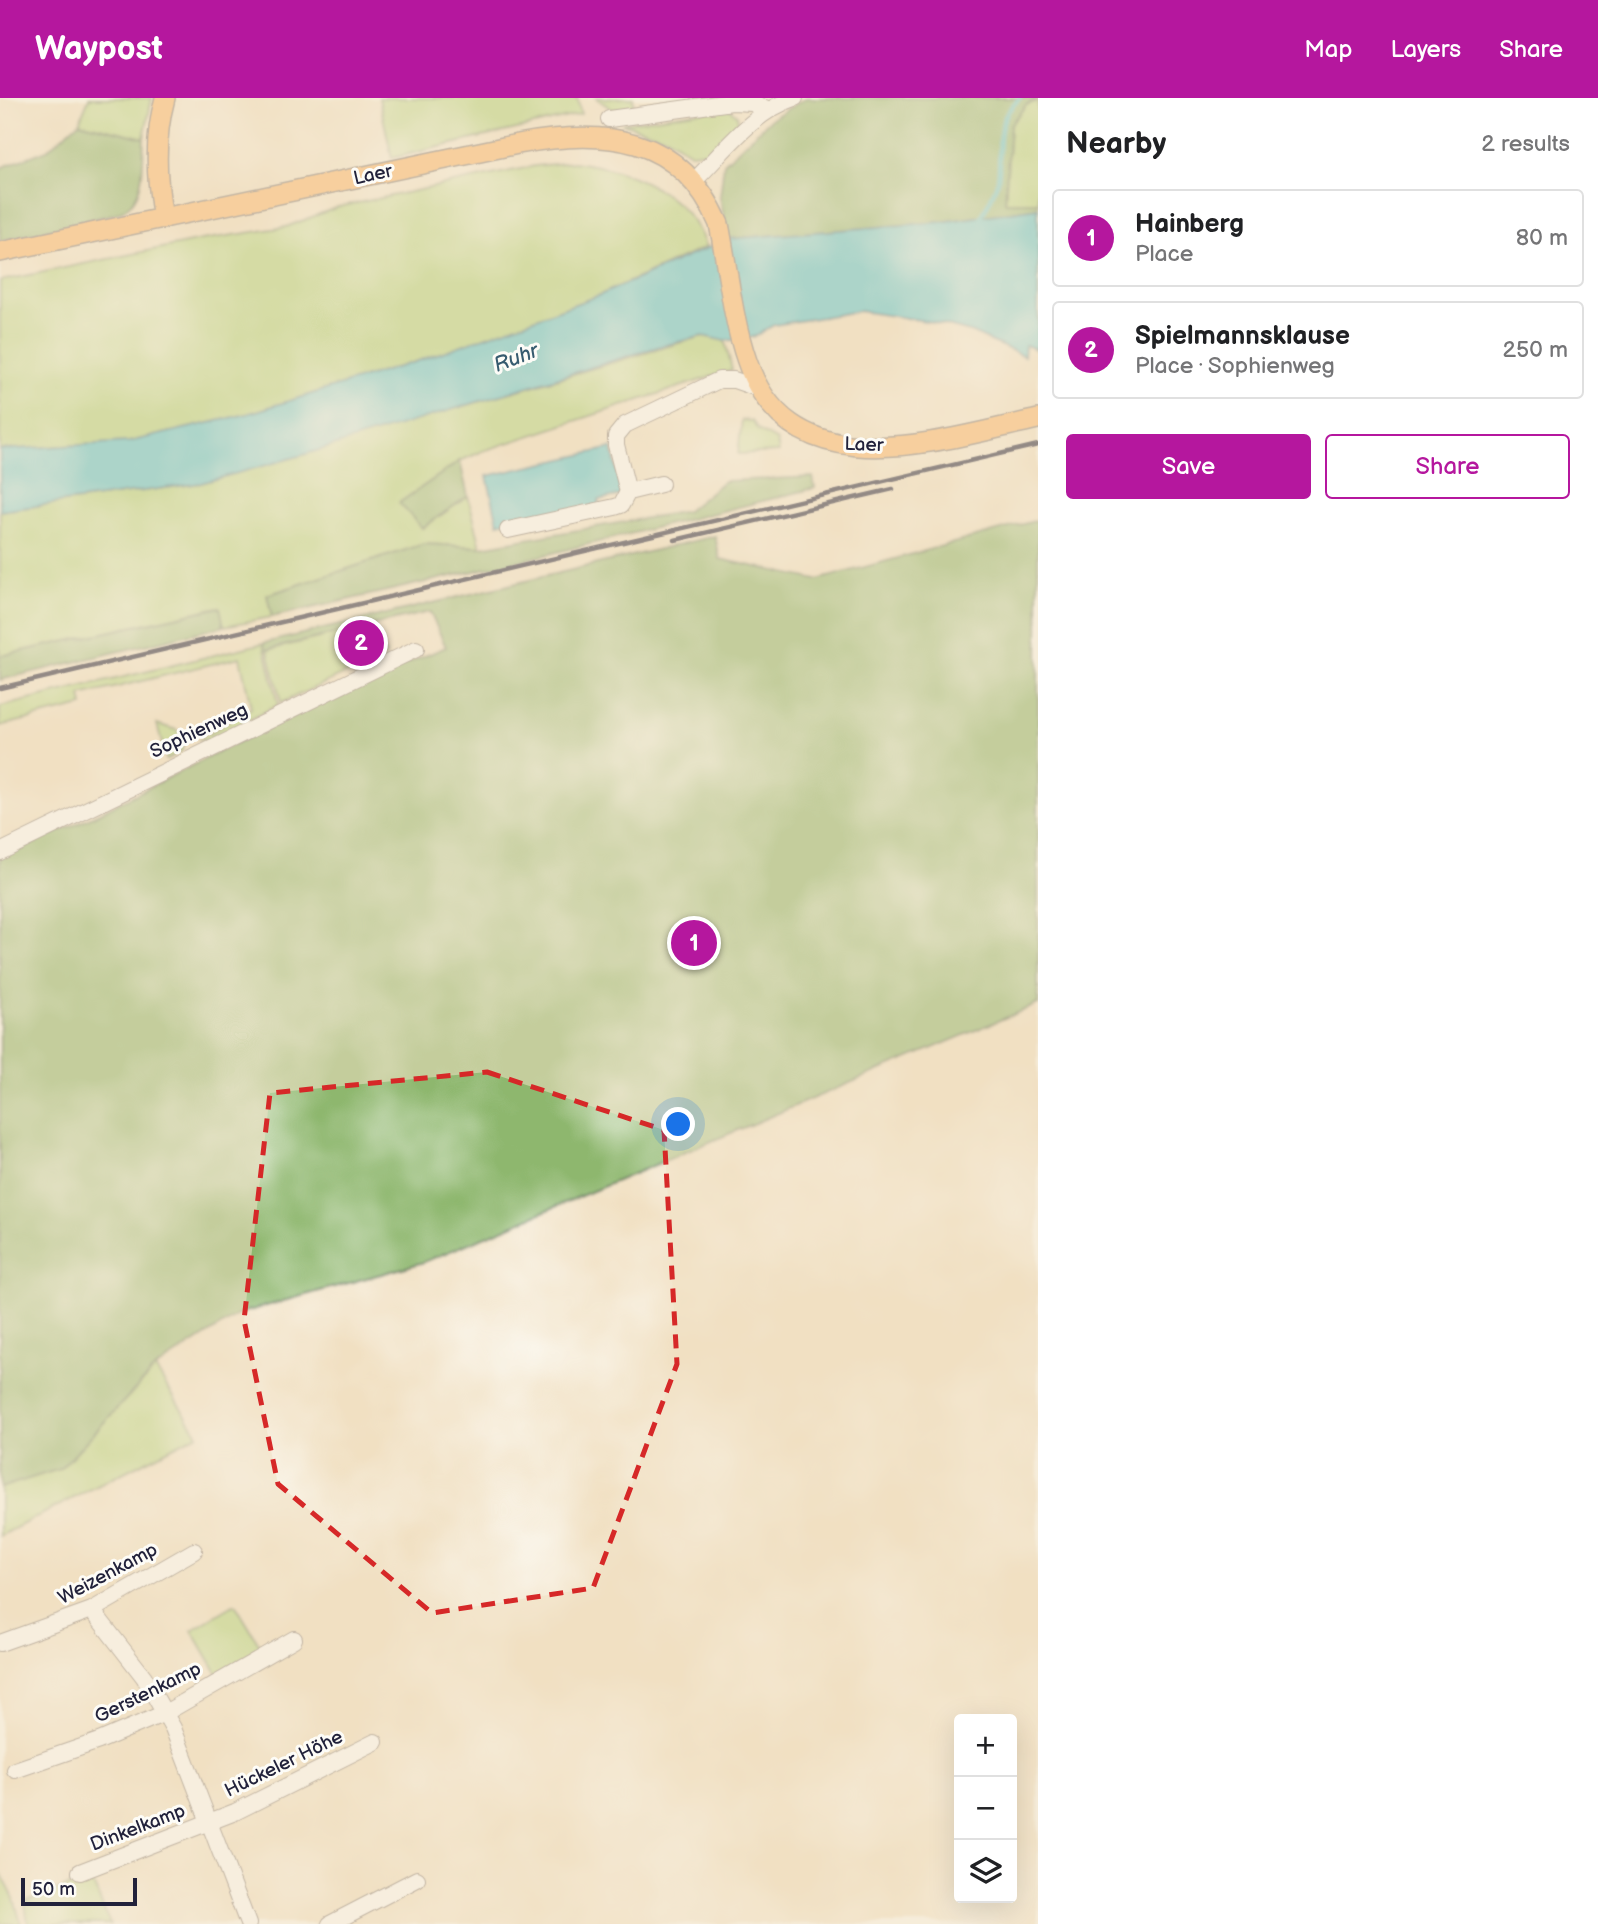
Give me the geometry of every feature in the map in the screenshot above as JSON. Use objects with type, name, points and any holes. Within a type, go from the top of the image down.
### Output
[{"type":"main road","points":[[163,219],[157,189],[156,146],[165,98]]},
{"type":"main road","name":"Laer","points":[[0,252],[567,136],[618,139],[658,152],[693,182],[712,208],[721,237],[745,352],[760,389],[782,414],[811,435],[855,447],[918,442],[1038,419]]},
{"type":"street","points":[[693,182],[767,109],[795,98]]},
{"type":"street","points":[[609,119],[732,102],[752,103],[767,109]]},
{"type":"street","points":[[508,530],[621,505],[628,492],[616,436],[625,425],[719,380],[734,380],[760,389]]},
{"type":"street","points":[[628,492],[661,484]]},
{"type":"street","name":"Sophienweg","points":[[0,852],[416,649]]},
{"type":"street","name":"Weizenkamp","points":[[0,1643],[92,1610],[194,1551]]},
{"type":"street","name":"Hückeler Höhe","points":[[92,1610],[135,1665],[165,1713],[211,1822],[248,1924]]},
{"type":"street","name":"Gerstenkamp","points":[[15,1770],[99,1741],[165,1713],[294,1639]]},
{"type":"street","name":"Hückeler Höhe","points":[[211,1822],[375,1742]]},
{"type":"street","name":"Dinkelkamp","points":[[80,1872],[211,1822]]},
{"type":"street","points":[[330,1924],[417,1880]]},
{"type":"highlighted area","points":[[487,1072],[664,1130],[677,1364],[593,1588],[432,1613],[278,1484],[244,1320],[270,1093]]},
{"type":"green space","points":[[89,98],[152,98],[144,138],[79,122]]},
{"type":"green space","points":[[379,98],[577,98],[581,114],[392,158]]},
{"type":"green space","points":[[596,98],[633,98],[634,108],[613,110]]},
{"type":"green space","points":[[806,98],[1038,98],[1026,105],[1010,125],[1005,202],[1038,202],[1038,208],[941,222],[728,239],[720,197],[724,163],[771,119]]},
{"type":"green space","points":[[1038,101],[1038,202],[1005,202],[1010,125],[1026,105]]},
{"type":"green space","points":[[728,107],[737,115],[738,121],[708,151],[691,153],[666,137],[622,123]]},
{"type":"green space","points":[[79,122],[144,138],[141,184],[132,202],[114,214],[0,241],[0,168],[47,150]]},
{"type":"green space","points":[[574,162],[615,170],[653,186],[685,211],[706,247],[600,295],[418,361],[247,414],[129,442],[0,450],[0,281],[201,240],[286,227],[338,207],[535,166]]},
{"type":"green space","points":[[703,336],[725,341],[732,370],[483,451],[460,461],[400,503],[423,528],[468,496],[481,547],[424,544],[267,595],[272,617],[224,626],[219,607],[0,656],[0,511],[201,483]]},
{"type":"green space","points":[[742,420],[752,421],[758,430],[777,441],[779,452],[738,454]]},
{"type":"green space","points":[[460,461],[468,496],[422,528],[399,503]]},
{"type":"green space","points":[[813,477],[815,488],[545,555],[272,617],[267,595],[424,544],[481,547],[687,511],[724,481]]},
{"type":"green space","points":[[1038,520],[1038,1004],[424,1262],[241,1313],[155,1368],[60,1469],[0,1488],[0,858],[83,821],[321,700],[446,647],[430,612],[265,650],[264,643],[715,536],[720,559],[817,580]]},
{"type":"green space","points":[[220,607],[224,626],[0,680],[0,656]]},
{"type":"green space","points":[[373,625],[386,655],[281,703],[268,650]]},
{"type":"green space","points":[[264,643],[278,705],[207,742],[199,740],[251,708],[240,657],[81,696],[83,706],[0,726],[0,707]]},
{"type":"green space","points":[[157,724],[177,730],[184,739],[182,751],[166,760]]},
{"type":"green space","points":[[155,1368],[198,1434],[0,1536],[0,1488],[60,1469]]},
{"type":"green space","points":[[235,1604],[264,1652],[220,1678],[192,1630]]},
{"type":"green space","points":[[0,1871],[14,1898],[21,1924],[0,1924]]},
{"type":"green space","points":[[88,1880],[94,1886],[110,1924],[28,1924],[25,1901]]},
{"type":"water","name":"Ruhr","points":[[1038,208],[1038,350],[1025,345],[1024,356],[970,332],[933,322],[859,311],[774,325],[753,337],[725,341],[703,336],[661,346],[303,455],[201,483],[0,511],[0,450],[129,442],[247,414],[418,361],[600,295],[728,239],[941,222]]},
{"type":"water","points":[[612,448],[622,495],[598,500],[599,506],[527,522],[525,517],[498,523],[487,476]]},
{"type":"waterway","points":[[980,220],[998,179],[1002,126],[1005,117],[1020,98]]},
{"type":"railway","points":[[0,688],[1038,445]]},
{"type":"railway","points":[[675,540],[893,489]]},
{"type":"place","name":"Spielmannsklause","points":[[361,643]]},
{"type":"place","name":"Hainberg","points":[[694,943]]}]
